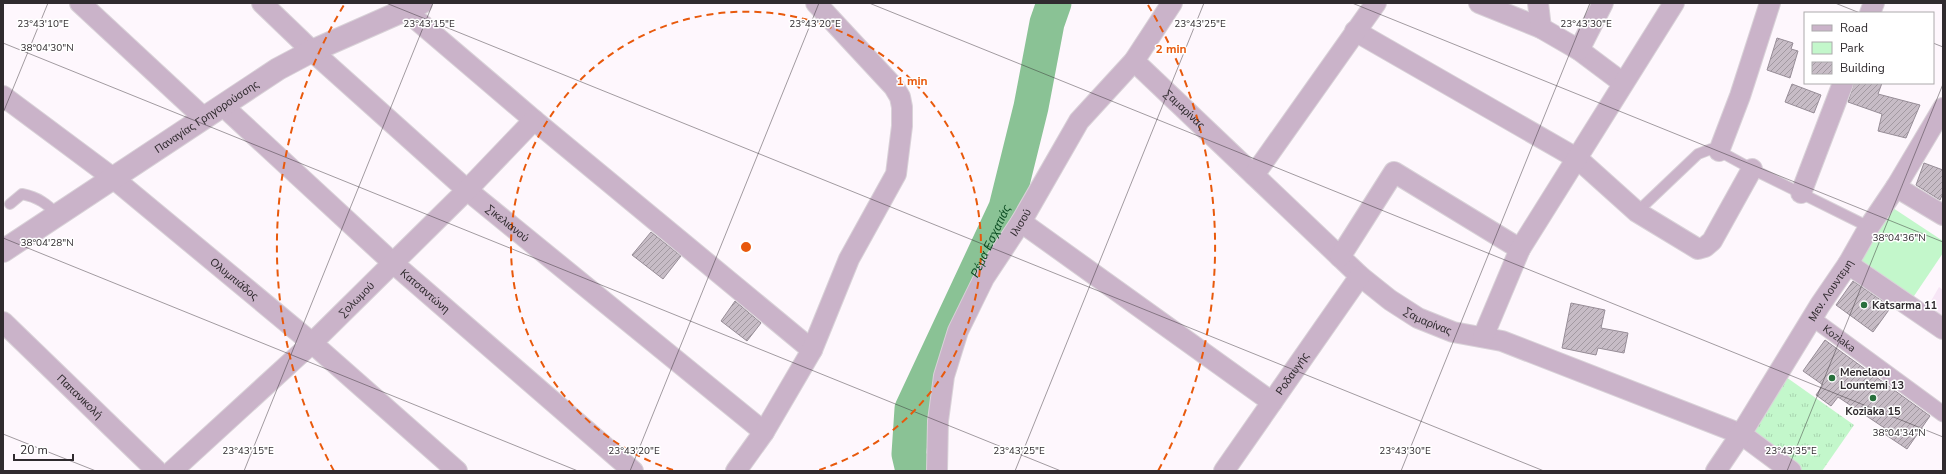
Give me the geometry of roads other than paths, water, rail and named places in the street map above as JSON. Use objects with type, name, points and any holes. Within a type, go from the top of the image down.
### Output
[{"type":"street","points":[[80,3],[204,118]]},
{"type":"street","name":"Σικελιανού","points":[[262,3],[312,51],[467,190],[764,432]]},
{"type":"street","points":[[736,471],[764,432],[812,350],[849,258],[896,174],[902,126],[902,107],[900,97],[894,87],[816,3]]},
{"type":"street","name":"Ιλισού","points":[[937,471],[938,421],[944,376],[956,339],[984,278],[1021,222],[1079,121],[1134,61],[1172,3]]},
{"type":"street","points":[[1254,175],[1376,3]]},
{"type":"street","points":[[1479,3],[1541,28],[1579,50],[1623,83]]},
{"type":"street","points":[[1538,3],[1541,28]]},
{"type":"street","points":[[1579,50],[1603,3]]},
{"type":"street","points":[[1483,337],[1520,249],[1578,159],[1623,83],[1674,3]]},
{"type":"street","points":[[1719,151],[1740,96],[1770,3]]},
{"type":"street","points":[[413,6],[534,120],[812,350]]},
{"type":"street","name":"Παναγίας Γρηγορούσσης","points":[[3,251],[278,70],[312,51],[413,6]]},
{"type":"street","points":[[1355,31],[1578,159],[1637,212],[1698,249],[1705,247],[1712,241],[1752,169]]},
{"type":"street","name":"Σαμαρίνας","points":[[1134,61],[1360,276],[1390,300],[1418,318],[1453,332],[1502,341],[1741,434],[1791,471]]},
{"type":"street","points":[[1802,193],[1843,84]]},
{"type":"street","name":"Ολυμπιάδος","points":[[3,96],[113,178],[312,343],[457,471]]},
{"type":"street","name":"Κατσαντώνη","points":[[223,106],[393,263],[633,471]]},
{"type":"street","name":"Μεν. Λουντεμη","points":[[1716,471],[1741,434],[1812,318],[1848,264],[1869,227],[1896,187],[1943,108]]},
{"type":"street","name":"Σολωμού","points":[[172,471],[312,343],[467,190],[534,120]]},
{"type":"street","points":[[1340,257],[1394,172],[1520,249]]},
{"type":"street","points":[[1896,187],[1943,215]]},
{"type":"street","points":[[1021,222],[1272,402]]},
{"type":"street","points":[[1848,264],[1943,330]]},
{"type":"street","name":"Ροδαυγής","points":[[1224,471],[1360,276]]},
{"type":"street","name":"Koziaka","points":[[1812,318],[1943,414]]},
{"type":"street","name":"Παπανικολή","points":[[3,322],[157,471]]},
{"type":"lane","points":[[1637,212],[1698,154],[1711,149],[1719,151],[1869,227]]},
{"type":"lane","points":[[10,204],[22,194],[32,196],[45,202],[58,215]]},
{"type":"waterway","name":"Ρέμα Εσχατιάς","points":[[913,471],[909,454],[912,409],[1006,208],[1031,107],[1047,23],[1054,3]]},
{"type":"place","name":"Katsarma 11","points":[[1864,305]]},
{"type":"place","name":"Menelaou Lountemi 13","points":[[1832,378]]},
{"type":"place","name":"Koziaka 15","points":[[1873,398]]}]
